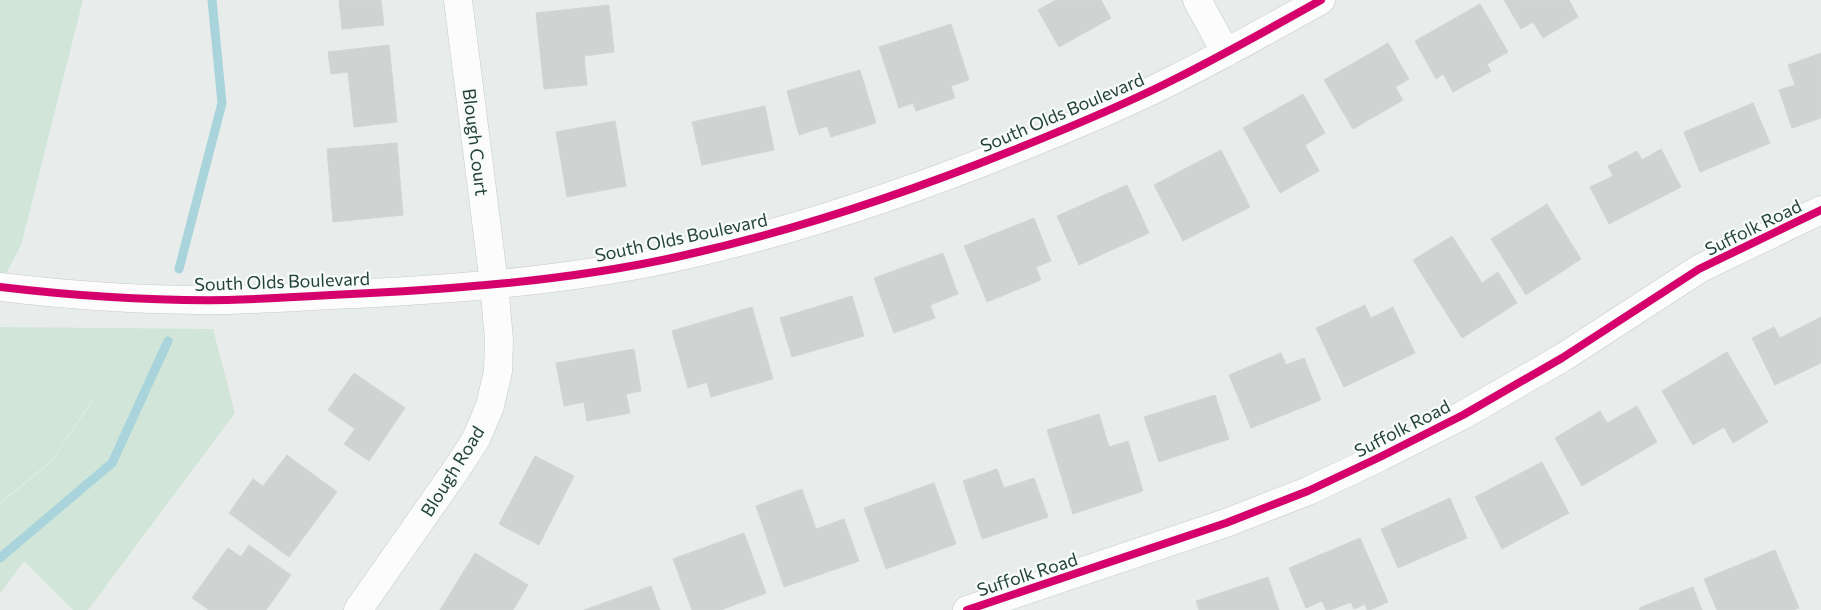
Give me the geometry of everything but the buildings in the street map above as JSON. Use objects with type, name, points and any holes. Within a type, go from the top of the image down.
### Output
[{"type":"street","name":"Blough Court","points":[[458,0],[494,284]]},
{"type":"street","points":[[1197,0],[1226,53]]},
{"type":"street","name":"South Olds Boulevard","points":[[0,287],[104,297],[228,300],[402,292],[494,284],[598,270],[680,256],[782,230],[854,208],[965,169],[1092,118],[1174,80],[1321,0]]},
{"type":"street","name":"Suffolk Road","points":[[967,610],[1226,523],[1308,491],[1380,458],[1562,358],[1699,269],[1821,210]]},
{"type":"street","name":"Blough Road","points":[[358,610],[456,470],[476,438],[490,406],[498,363],[499,340],[494,284]]},
{"type":"green space","points":[[0,0],[83,0],[21,245],[0,286]]},
{"type":"green space","points":[[0,327],[213,329],[235,413],[88,610],[73,610],[24,561],[0,594],[0,504],[51,462],[94,399],[75,398],[93,399],[51,461],[0,503]]},
{"type":"waterway","points":[[179,269],[222,103],[212,0]]},
{"type":"waterway","points":[[0,558],[112,463],[168,341]]},
{"type":"cycle path","points":[[0,287],[142,299],[267,299],[508,283],[595,272],[681,256],[765,235],[889,197],[1011,151],[1094,117],[1155,89],[1194,70],[1321,0]]},
{"type":"cycle path","points":[[967,610],[1226,523],[1308,491],[1463,415],[1562,358],[1699,269],[1821,210]]}]
